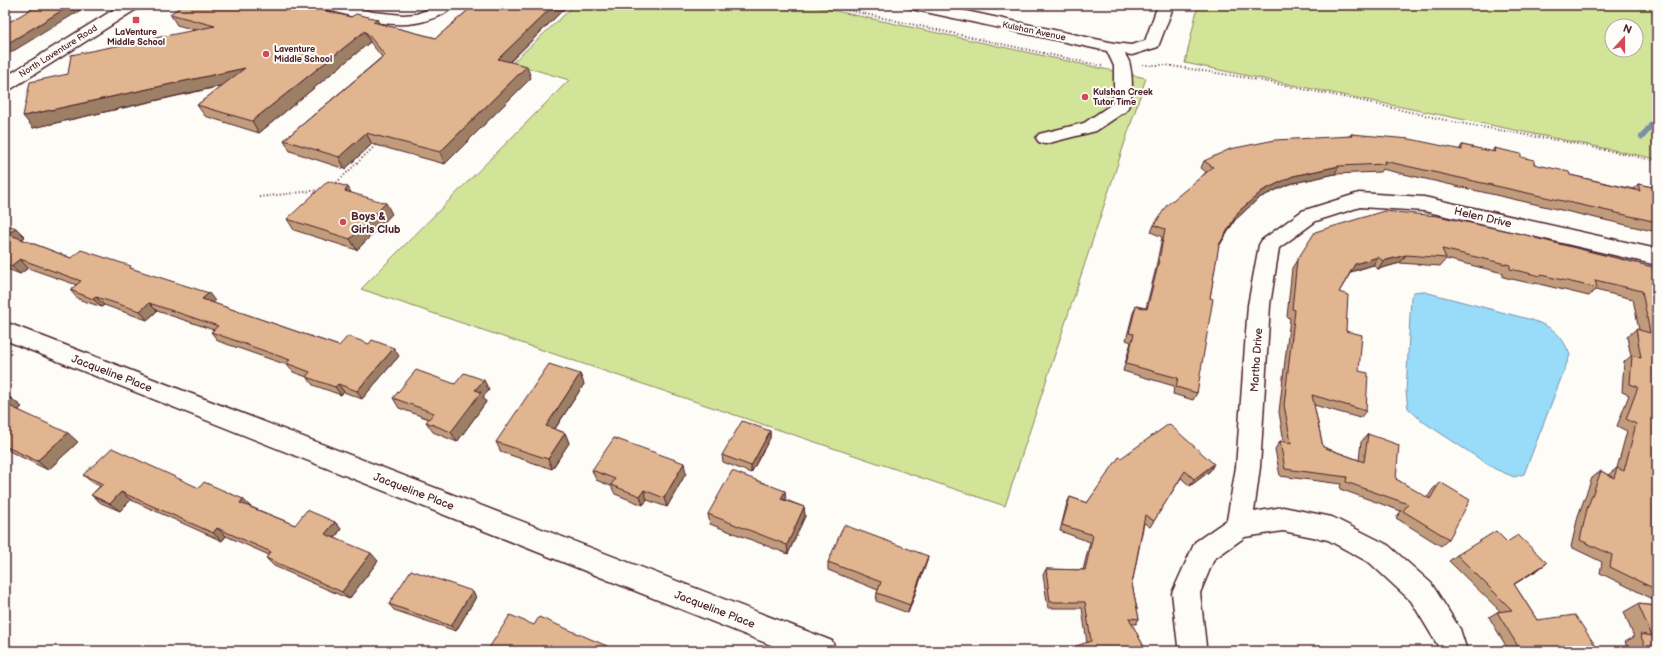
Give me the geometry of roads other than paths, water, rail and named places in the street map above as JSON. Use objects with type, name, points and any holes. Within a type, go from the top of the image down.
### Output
[{"type":"street","name":"North Laventure Road","points":[[5,85],[132,5]]},
{"type":"street","points":[[328,5],[385,20],[401,20],[423,17],[446,5]]},
{"type":"street","name":"Kulshan Avenue","points":[[916,5],[1114,48],[1132,50],[1152,44],[1166,5]]},
{"type":"street","points":[[1045,138],[1090,127],[1120,107],[1123,94],[1122,66],[1114,48]]},
{"type":"street","name":"Helen Drive","points":[[1309,216],[1359,200],[1424,204],[1657,257]]},
{"type":"street","name":"Martha Drive","points":[[1239,526],[1248,467],[1260,305],[1269,245],[1309,216]]},
{"type":"street","name":"Jacqueline Place","points":[[5,331],[822,651]]},
{"type":"street","points":[[1194,651],[1192,646],[1186,593],[1204,551],[1239,526],[1283,519],[1332,529],[1380,554],[1421,592],[1450,639],[1452,651]]},
{"type":"water","points":[[1421,291],[1532,320],[1556,332],[1567,348],[1570,355],[1524,474],[1514,477],[1495,469],[1422,421],[1408,408],[1406,392],[1411,297],[1414,292]]},
{"type":"waterway","points":[[1642,137],[1657,118]]},
{"type":"place","name":"LaVenture Middle School","points":[[136,20]]},
{"type":"place","name":"Laventure Middle School","points":[[266,54]]},
{"type":"place","name":"Kulshan Creek Tutor Time","points":[[1085,97]]},
{"type":"place","name":"Boys & Girls Club","points":[[343,222]]}]
